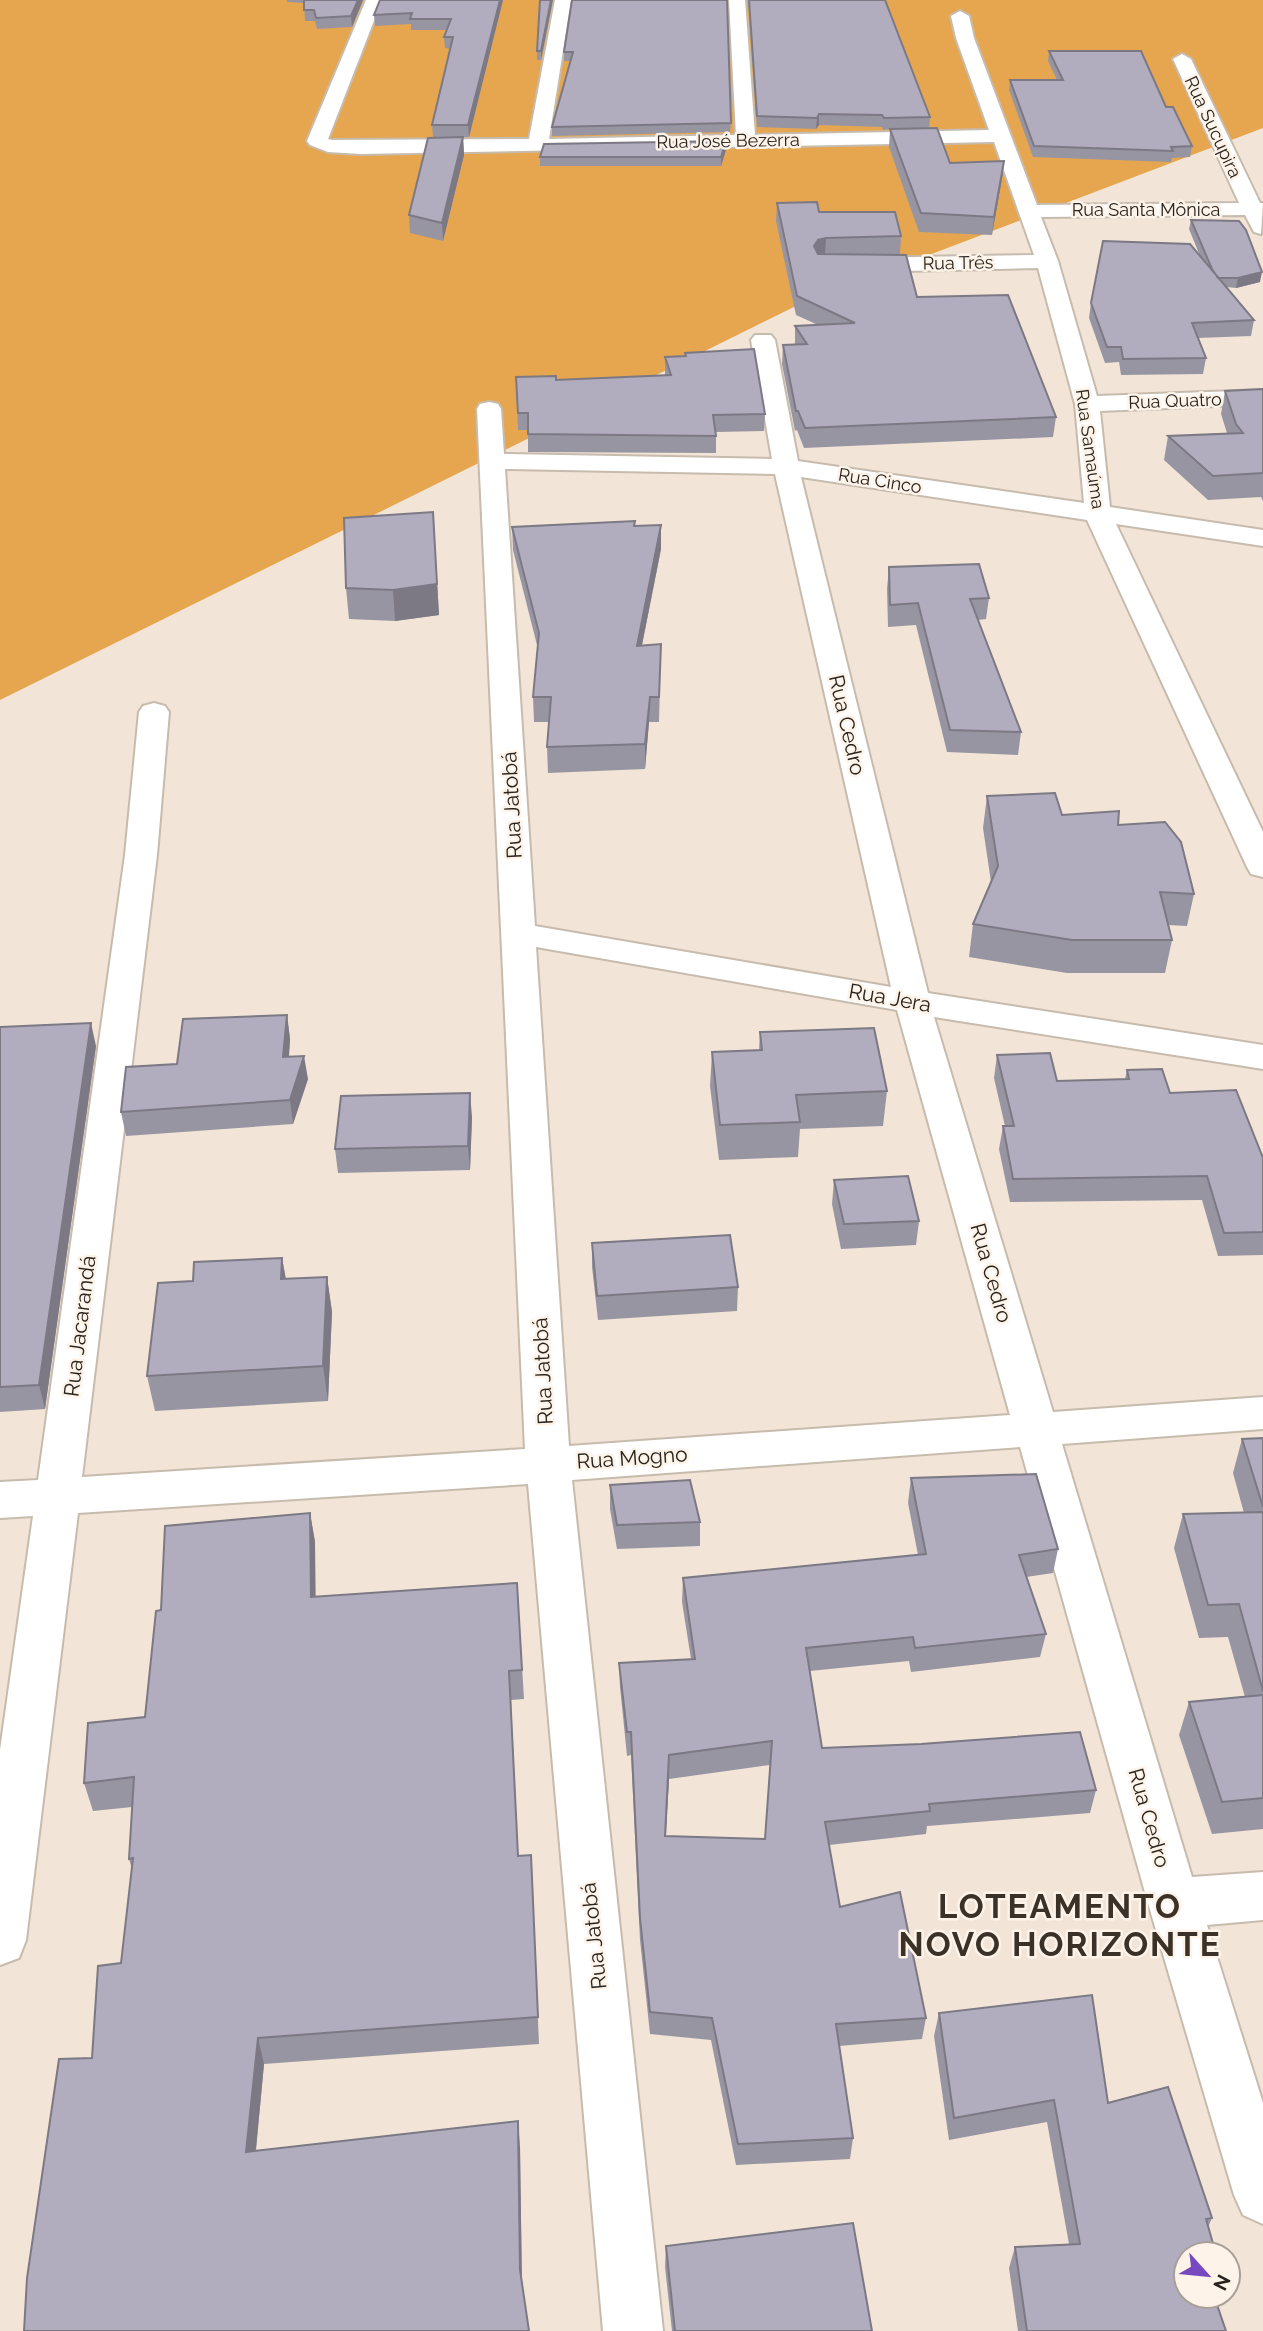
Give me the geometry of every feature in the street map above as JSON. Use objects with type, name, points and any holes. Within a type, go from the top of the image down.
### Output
[{"type":"street","name":"Rua José Bezerra","points":[[374,0],[317,141],[328,146],[361,148],[1001,136]]},
{"type":"street","points":[[538,145],[563,0]]},
{"type":"street","points":[[737,0],[746,140]]},
{"type":"street","name":"Rua Samaúma","points":[[960,16],[965,38],[1047,261],[1087,404],[1098,514],[1263,867]]},
{"type":"street","name":"Rua Sucupira","points":[[1182,59],[1257,209],[1263,232]]},
{"type":"street","name":"Rua Santa Mônica","points":[[1030,211],[1257,209]]},
{"type":"street","name":"Rua Três","points":[[840,265],[1047,261]]},
{"type":"street","name":"Rua Cedro","points":[[763,340],[786,467],[912,1002],[1174,1903],[1263,2195]]},
{"type":"street","name":"Rua Quatro","points":[[1087,404],[1263,397]]},
{"type":"street","name":"Rua Jatobá","points":[[489,409],[548,1465],[633,2331]]},
{"type":"street","name":"Rua Cinco","points":[[494,461],[786,467],[1263,538]]},
{"type":"street","name":"Rua Jacarandá","points":[[0,1940],[141,855],[155,712]]},
{"type":"street","name":"Rua Jera","points":[[518,933],[912,1002],[1263,1057]]},
{"type":"street","name":"Rua Mogno","points":[[0,1500],[548,1465],[1263,1413]]},
{"type":"street","points":[[1174,1903],[1263,1896]]},
{"type":"shaded area","points":[[0,0],[1263,0],[1263,128],[800,304],[0,700]]},
{"type":"building","points":[[304,0],[358,0],[351,16],[316,18],[314,10],[304,10]]},
{"type":"building","points":[[380,0],[500,0],[468,125],[432,125],[453,37],[444,37],[451,19],[410,19],[412,13],[374,15]]},
{"type":"building","points":[[540,0],[551,0],[541,51],[537,51]]},
{"type":"building","points":[[572,0],[727,0],[731,123],[552,127],[573,52],[564,52]]},
{"type":"building","points":[[749,0],[885,0],[930,117],[884,118],[882,115],[819,114],[817,118],[757,116]]},
{"type":"building","points":[[1049,51],[1141,51],[1166,107],[1173,107],[1192,146],[1171,147],[1173,151],[1034,146],[1010,80],[1063,80]]},
{"type":"building","points":[[937,128],[950,163],[1004,161],[994,217],[921,213],[890,129]]},
{"type":"building","points":[[463,137],[442,223],[409,215],[428,138]]},
{"type":"building","points":[[726,141],[721,157],[540,157],[544,144]]},
{"type":"building","points":[[817,202],[819,212],[895,212],[901,236],[826,238],[818,240],[814,246],[818,254],[906,255],[917,297],[1008,295],[1056,417],[805,428],[796,411],[783,345],[807,344],[795,326],[855,323],[797,296],[777,203]]},
{"type":"building","points":[[1191,220],[1239,221],[1246,230],[1262,272],[1238,278],[1218,278]]},
{"type":"building","points":[[1103,241],[1190,244],[1254,320],[1192,323],[1206,358],[1123,359],[1121,347],[1107,347],[1091,303]]},
{"type":"building","points":[[754,349],[765,414],[713,415],[716,436],[528,434],[528,413],[518,413],[516,377],[556,376],[556,380],[671,375],[665,357],[686,356],[685,353]]},
{"type":"building","points":[[1263,389],[1263,473],[1213,476],[1168,436],[1243,433],[1236,424],[1225,391]]},
{"type":"building","points":[[433,512],[437,584],[393,590],[346,588],[344,518]]},
{"type":"building","points":[[635,521],[634,526],[661,525],[637,646],[661,644],[659,697],[650,697],[645,744],[547,747],[551,697],[533,697],[539,633],[512,527]]},
{"type":"building","points":[[979,564],[989,598],[970,599],[1021,732],[950,730],[918,603],[890,605],[889,567]]},
{"type":"building","points":[[1055,793],[1062,815],[1119,811],[1118,825],[1165,822],[1181,842],[1194,894],[1160,892],[1172,940],[1072,940],[973,924],[998,866],[987,796]]},
{"type":"building","points":[[287,1015],[283,1057],[304,1056],[290,1100],[121,1112],[126,1067],[177,1064],[183,1019]]},
{"type":"building","points":[[91,1023],[39,1385],[0,1387],[0,1027]]},
{"type":"building","points":[[874,1028],[887,1091],[796,1095],[800,1122],[720,1125],[712,1052],[762,1050],[760,1032]]},
{"type":"building","points":[[1050,1053],[1057,1081],[1129,1079],[1127,1070],[1162,1069],[1170,1093],[1236,1090],[1263,1158],[1263,1232],[1224,1233],[1207,1176],[1013,1179],[1003,1126],[1014,1126],[997,1055]]},
{"type":"building","points":[[470,1093],[468,1146],[335,1149],[341,1096]]},
{"type":"building","points":[[908,1176],[919,1221],[844,1224],[834,1180]]},
{"type":"building","points":[[730,1235],[738,1287],[597,1296],[592,1243]]},
{"type":"building","points":[[282,1258],[281,1279],[327,1277],[323,1366],[147,1376],[158,1283],[193,1281],[194,1262]]},
{"type":"building","points":[[1263,1438],[1263,1507],[1242,1439]]},
{"type":"building","points":[[1036,1474],[1058,1549],[1019,1555],[1046,1634],[915,1648],[913,1637],[806,1648],[822,1748],[921,1744],[1080,1732],[1096,1790],[929,1804],[930,1811],[825,1822],[840,1907],[900,1892],[926,2018],[836,2024],[853,2138],[738,2144],[712,2018],[650,2012],[640,1918],[631,1732],[627,1732],[619,1663],[695,1659],[683,1578],[926,1554],[911,1478]],"holes":[[[772,1741],[765,1839],[665,1836],[669,1755]]]},
{"type":"building","points":[[690,1480],[700,1522],[617,1525],[610,1485]]},
{"type":"building","points":[[1263,1512],[1263,1691],[1239,1604],[1208,1605],[1183,1514]]},
{"type":"building","points":[[310,1513],[311,1597],[517,1583],[522,1670],[509,1671],[518,1856],[531,1855],[538,2017],[258,2038],[246,2152],[518,2121],[520,2270],[529,2331],[24,2331],[27,2278],[59,2059],[92,2058],[98,1966],[121,1963],[133,1858],[129,1859],[134,1777],[84,1783],[88,1723],[145,1717],[156,1611],[161,1610],[165,1526]]},
{"type":"building","points":[[1263,1695],[1263,1798],[1222,1802],[1189,1702]]},
{"type":"building","points":[[1092,1995],[1108,2103],[1168,2087],[1212,2218],[1206,2219],[1212,2240],[1172,2240],[1172,2310],[1219,2310],[1226,2331],[1027,2331],[1015,2247],[1080,2244],[1054,2100],[954,2118],[939,2013]]},
{"type":"building","points":[[853,2223],[872,2331],[675,2331],[666,2246]]},
{"type":"district","name":"LOTEAMENTO NOVO HORIZONTE","points":[[1060,1925]]}]
